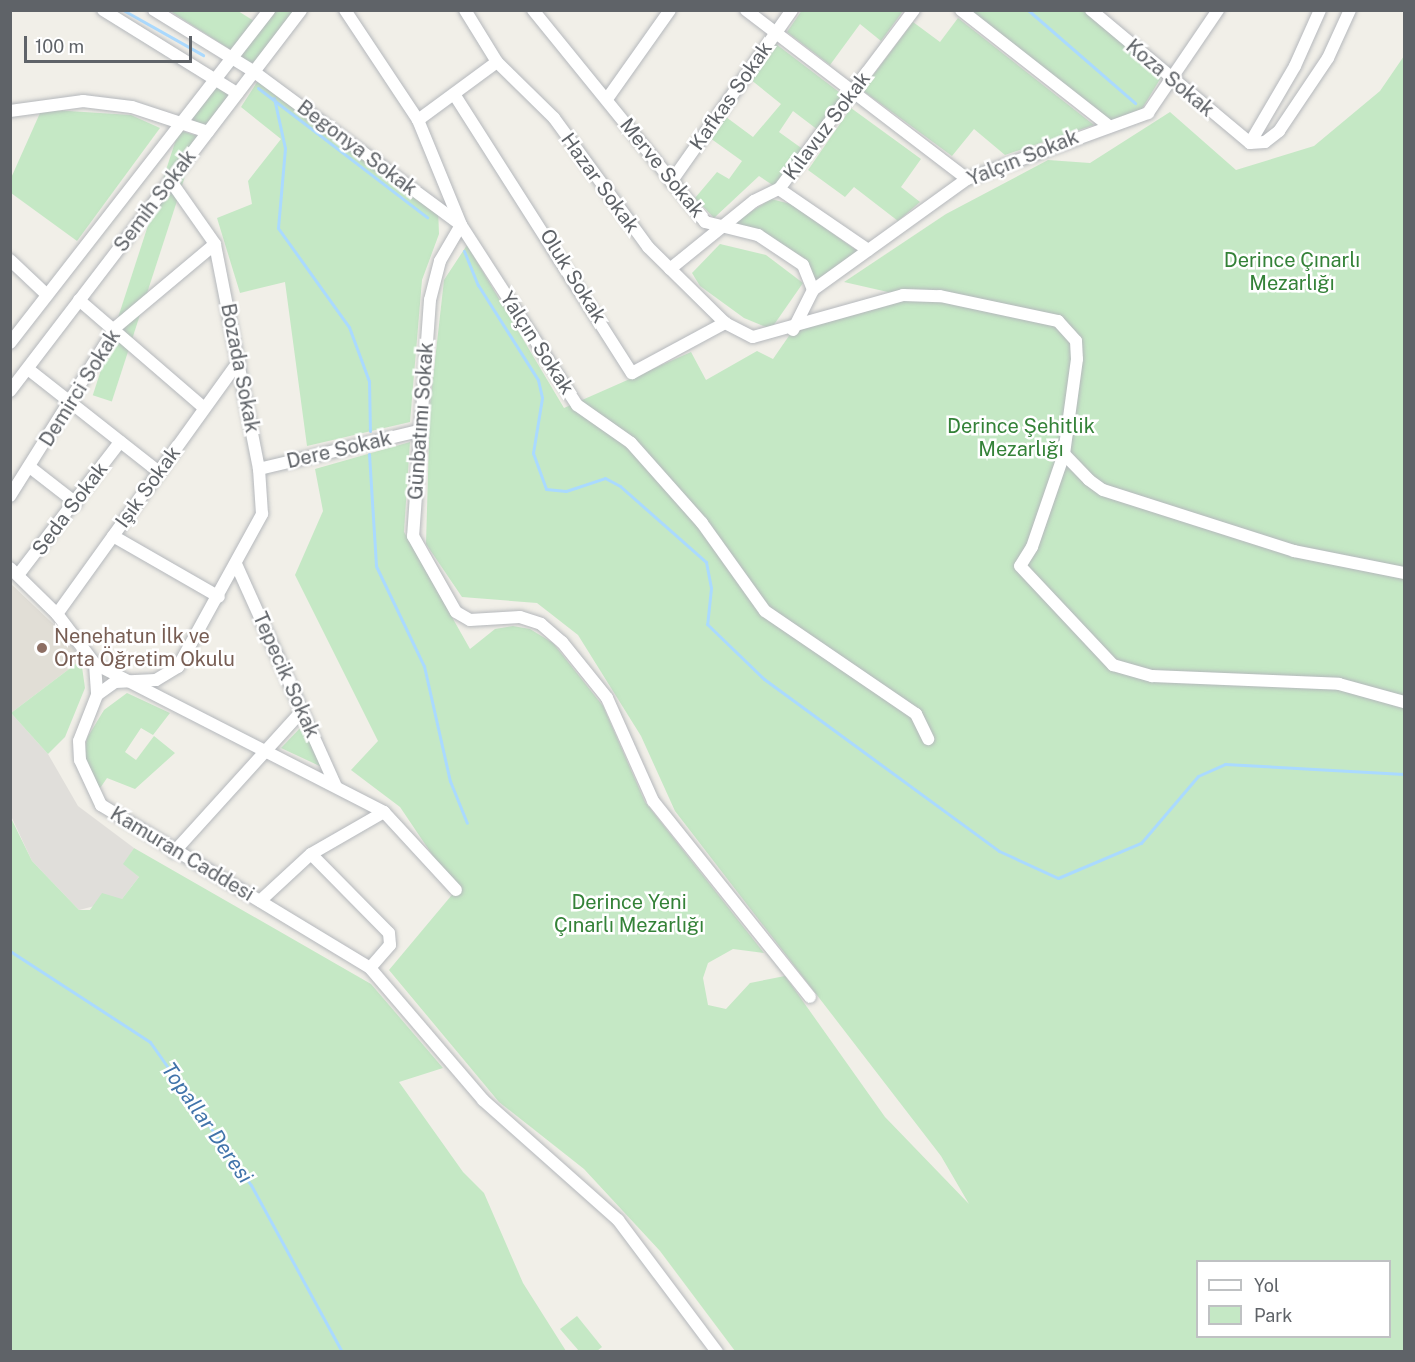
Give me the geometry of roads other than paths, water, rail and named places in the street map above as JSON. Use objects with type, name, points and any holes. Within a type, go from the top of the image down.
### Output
[{"type":"street","points":[[103,10],[215,77],[237,93]]},
{"type":"street","points":[[154,10],[232,62],[246,82],[236,88],[225,85]]},
{"type":"street","name":"Semih Sokak","points":[[10,343],[178,122],[215,77],[232,62],[269,10]]},
{"type":"street","name":"Semih Sokak","points":[[10,391],[300,10]]},
{"type":"street","name":"Yalçın Sokak","points":[[345,10],[418,120],[461,225],[577,405],[632,443],[702,523],[765,611],[916,714],[928,739]]},
{"type":"street","name":"Hazar Sokak","points":[[465,10],[497,62],[554,118],[575,154],[670,269],[725,323],[753,337],[793,330]]},
{"type":"street","name":"Merve Sokak","points":[[533,10],[705,222],[758,235],[803,265],[813,290]]},
{"type":"street","points":[[607,99],[670,10]]},
{"type":"street","points":[[746,10],[774,35],[967,178]]},
{"type":"street","name":"Kafkas Sokak","points":[[671,182],[792,10]]},
{"type":"street","name":"Kılavuz Sokak","points":[[670,269],[754,201],[779,189],[914,10]]},
{"type":"street","points":[[961,10],[1110,127]]},
{"type":"street","name":"Koza Sokak","points":[[1091,10],[1172,81],[1250,143]]},
{"type":"street","name":"Yalçın Sokak","points":[[793,330],[813,290],[967,178],[1148,114],[1218,10]]},
{"type":"street","points":[[1250,143],[1295,66],[1320,10]]},
{"type":"street","points":[[1250,143],[1265,142],[1280,131],[1328,58],[1350,10]]},
{"type":"street","points":[[225,85],[232,62]]},
{"type":"street","name":"Begonya Sokak","points":[[232,62],[253,71],[461,225]]},
{"type":"street","points":[[418,120],[497,62]]},
{"type":"street","name":"Oluk Sokak","points":[[454,94],[632,373],[725,323]]},
{"type":"street","points":[[10,111],[83,101],[132,107],[208,132]]},
{"type":"street","name":"Bozada Sokak","points":[[97,695],[115,682],[162,678],[178,667],[219,597],[262,514],[259,469],[215,244],[170,180]]},
{"type":"street","points":[[779,189],[868,250]]},
{"type":"street","name":"Günbatımı Sokak","points":[[461,225],[440,261],[430,300],[413,536],[456,612],[470,620],[520,617],[541,624],[562,642],[607,698],[653,801],[810,997]]},
{"type":"street","name":"Demirci Sokak","points":[[10,496],[31,468],[116,327],[215,244]]},
{"type":"street","points":[[10,260],[46,295]]},
{"type":"street","points":[[793,330],[903,295],[940,296],[1058,321],[1076,341],[1077,359],[1064,454],[1032,547],[1020,566],[1113,665],[1152,676],[1339,684],[1404,702]]},
{"type":"street","points":[[79,300],[116,327],[204,408]]},
{"type":"street","name":"Işık Sokak","points":[[57,614],[239,361]]},
{"type":"street","points":[[28,369],[159,472]]},
{"type":"street","name":"Dere Sokak","points":[[259,469],[419,431]]},
{"type":"street","name":"Seda Sokak","points":[[14,571],[76,502],[120,442]]},
{"type":"street","points":[[1064,454],[1103,490],[1294,551],[1404,573]]},
{"type":"street","points":[[31,468],[76,502]]},
{"type":"street","points":[[113,536],[219,597]]},
{"type":"street","name":"Tepecik Sokak","points":[[236,564],[336,786]]},
{"type":"street","points":[[14,571],[57,614],[95,663],[266,749],[384,812],[456,890]]},
{"type":"street","name":"Kamuran Caddesi","points":[[95,663],[97,695],[79,741],[90,791],[117,817],[370,968],[387,985],[483,1100],[562,1165],[618,1220],[717,1352]]},
{"type":"street","points":[[174,852],[302,711]]},
{"type":"street","points":[[260,901],[310,854],[384,812]]},
{"type":"street","points":[[310,854],[389,933],[390,945],[370,968]]},
{"type":"waterway","points":[[123,10],[203,55]]},
{"type":"waterway","points":[[1028,10],[1135,103]]},
{"type":"waterway","points":[[258,88],[427,217]]},
{"type":"waterway","points":[[274,98],[285,148],[278,228],[349,327],[369,381],[370,431]]},
{"type":"waterway","points":[[464,251],[478,285],[538,380],[542,398],[533,453],[546,489],[566,491],[605,478],[620,486],[706,562],[711,588],[707,624],[764,679],[999,851],[1058,878],[1141,843],[1198,776],[1225,764],[1404,774]]},
{"type":"waterway","points":[[369,454],[376,566],[424,666],[450,781],[467,823]]},
{"type":"waterway","name":"Topallar Deresi","points":[[10,951],[150,1042],[251,1185],[342,1352]]},
{"type":"place","name":"Nenehatun İlk ve Orta Öğretim Okulu","points":[[42,648]]},
{"type":"park label","name":"Derince Çınarlı Mezarlığı","points":[[1292,272]]},
{"type":"park label","name":"Derince Şehitlik Mezarlığı","points":[[1021,438]]},
{"type":"park label","name":"Derince Yeni Çınarlı Mezarlığı","points":[[629,914]]}]
